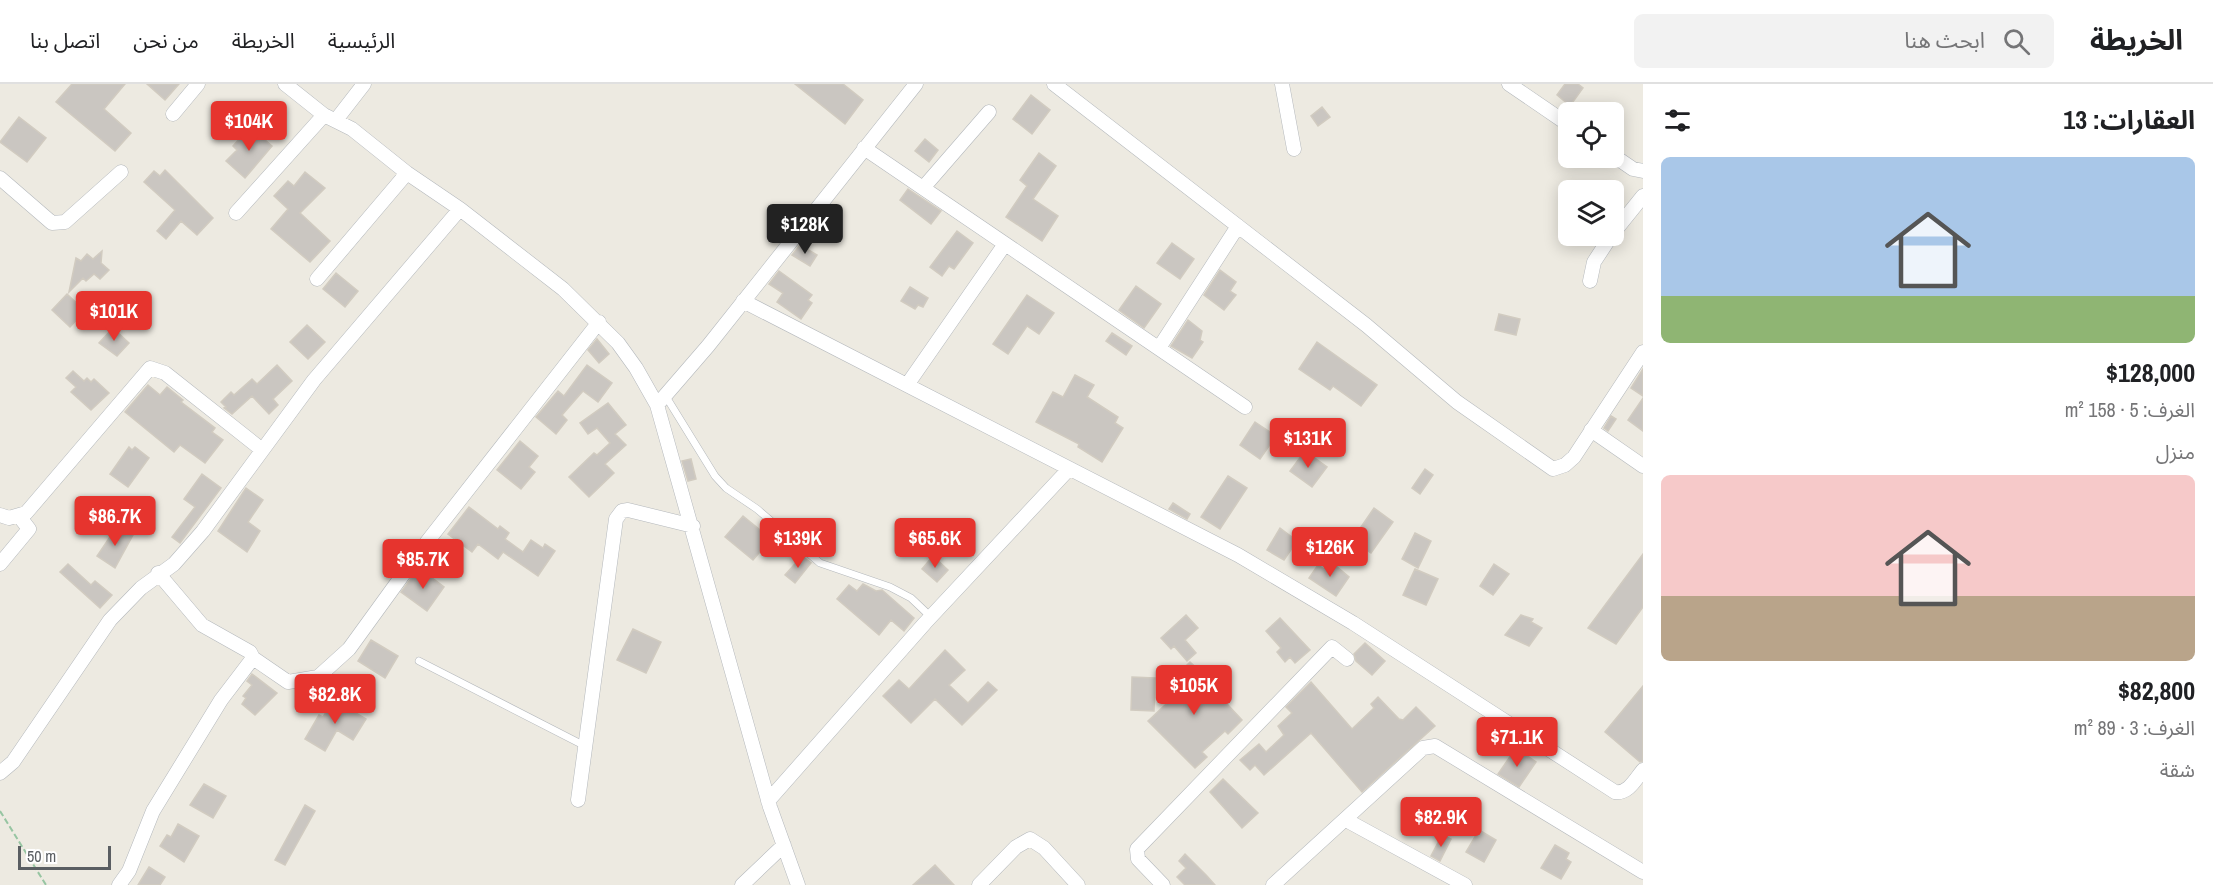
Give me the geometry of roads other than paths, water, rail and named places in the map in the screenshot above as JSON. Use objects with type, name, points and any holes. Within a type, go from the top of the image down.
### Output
[{"type":"street","points":[[173,114],[198,84]]},
{"type":"street","points":[[285,84],[460,209],[563,289],[599,322],[661,400],[768,801],[798,885]]},
{"type":"street","points":[[236,213],[364,84]]},
{"type":"street","points":[[661,400],[916,84]]},
{"type":"street","points":[[1054,84],[1366,325],[1457,402],[1553,469],[1565,465],[1574,457],[1643,352]]},
{"type":"street","points":[[1282,84],[1294,149]]},
{"type":"street","points":[[1509,84],[1558,117]]},
{"type":"street","points":[[923,188],[989,112]]},
{"type":"street","points":[[864,148],[1245,407]]},
{"type":"street","points":[[1624,163],[1633,169],[1643,171]]},
{"type":"street","points":[[0,178],[52,223],[65,222],[121,172]]},
{"type":"street","points":[[317,279],[407,173]]},
{"type":"street","points":[[1624,220],[1643,196]]},
{"type":"street","points":[[0,773],[13,762],[110,620],[158,573],[174,564],[203,531],[261,449],[314,380],[460,209]]},
{"type":"street","points":[[1159,348],[1238,226]]},
{"type":"street","points":[[907,385],[1005,244]]},
{"type":"street","points":[[1590,281],[1594,262],[1605,246]]},
{"type":"street","points":[[743,301],[1238,555],[1353,623],[1615,792],[1621,793],[1629,788],[1643,770]]},
{"type":"street","points":[[158,573],[202,625],[250,652],[253,658],[288,682],[318,677],[349,649],[423,547],[599,322]]},
{"type":"street","points":[[0,515],[9,518],[26,513],[150,368],[165,373],[261,449]]},
{"type":"street","points":[[1591,430],[1643,466]]},
{"type":"street","points":[[768,801],[931,616],[1069,469]]},
{"type":"street","points":[[578,800],[616,519],[622,511],[628,510],[693,526]]},
{"type":"street","points":[[0,564],[29,529],[20,516]]},
{"type":"street","points":[[1163,885],[1138,859],[1137,849],[1332,647],[1347,660]]},
{"type":"street","points":[[119,885],[129,871],[153,811],[221,700],[253,658]]},
{"type":"street","points":[[1273,885],[1423,748],[1436,746],[1643,872]]},
{"type":"street","points":[[1346,820],[1465,885]]},
{"type":"street","points":[[979,885],[1016,847],[1030,839],[1044,848],[1078,885]]},
{"type":"street","points":[[742,885],[784,845]]},
{"type":"lane","points":[[661,400],[726,488],[757,508],[820,563],[890,587],[911,598],[931,616]]},
{"type":"lane","points":[[419,661],[585,746]]}]
